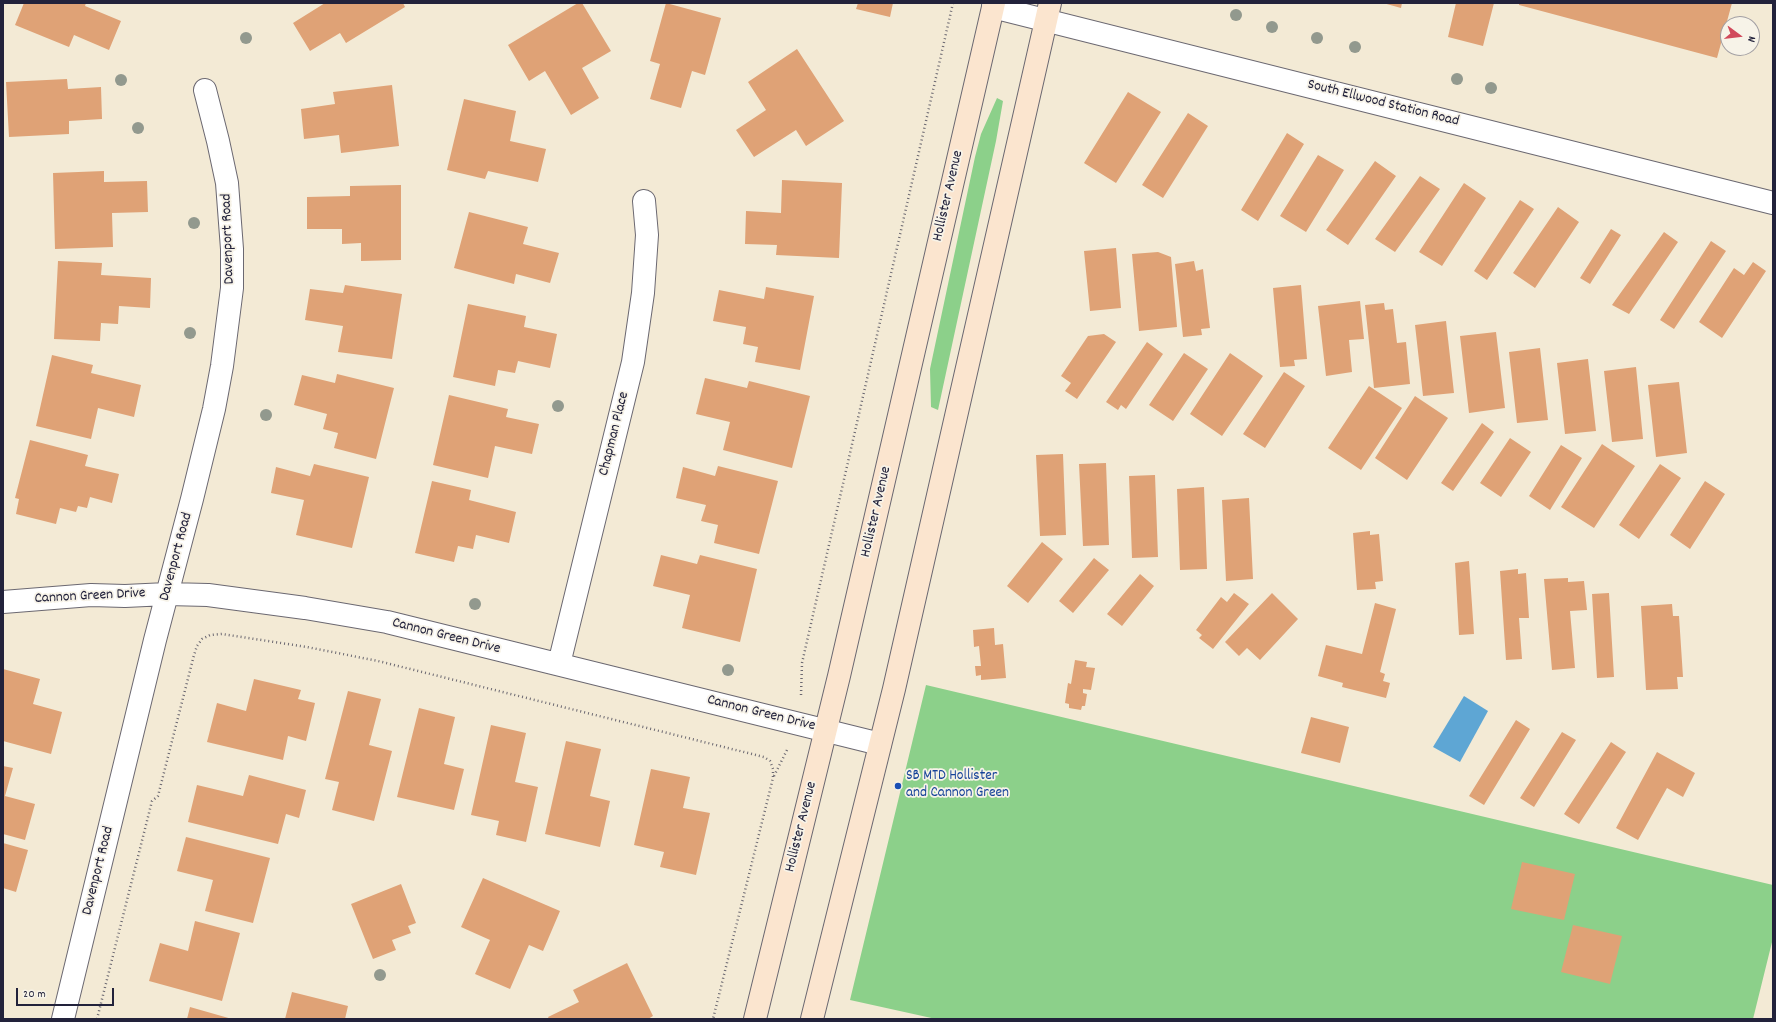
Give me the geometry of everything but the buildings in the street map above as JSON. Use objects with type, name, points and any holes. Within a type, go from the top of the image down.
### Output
[{"type":"main road","name":"Hollister Avenue","points":[[755,1019],[839,676],[993,5]]},
{"type":"main road","points":[[812,1019],[880,744],[962,395],[1048,11]]},
{"type":"street","name":"South Ellwood Station Road","points":[[993,5],[1048,11],[1773,203]]},
{"type":"street","name":"Davenport Road","points":[[62,1019],[214,409],[228,327],[232,288],[232,249],[227,183],[205,90]]},
{"type":"street","name":"Chapman Place","points":[[559,664],[633,362],[644,279],[647,235],[644,201]]},
{"type":"street","name":"Cannon Green Drive","points":[[3,602],[91,595],[125,596],[167,594],[208,595],[313,609],[387,622],[880,744]]},
{"type":"path","points":[[802,690],[802,663],[954,3]]},
{"type":"path","points":[[97,1019],[152,801],[158,796],[194,655],[202,638],[210,635],[222,634],[308,647],[378,661],[764,757],[770,761],[773,769],[773,778]]},
{"type":"path","points":[[713,1019],[773,778],[787,751]]},
{"type":"green space","points":[[997,98],[1003,101],[996,141],[938,410],[931,407],[930,369],[975,157],[981,134]]},
{"type":"green space","points":[[926,685],[1773,885],[1773,938],[1753,1019],[936,1019],[850,1000]]},
{"type":"water","points":[[1464,696],[1488,711],[1460,762],[1433,747]]},
{"type":"place","name":"SB MTD Hollister and Cannon Green","points":[[898,786]]}]
